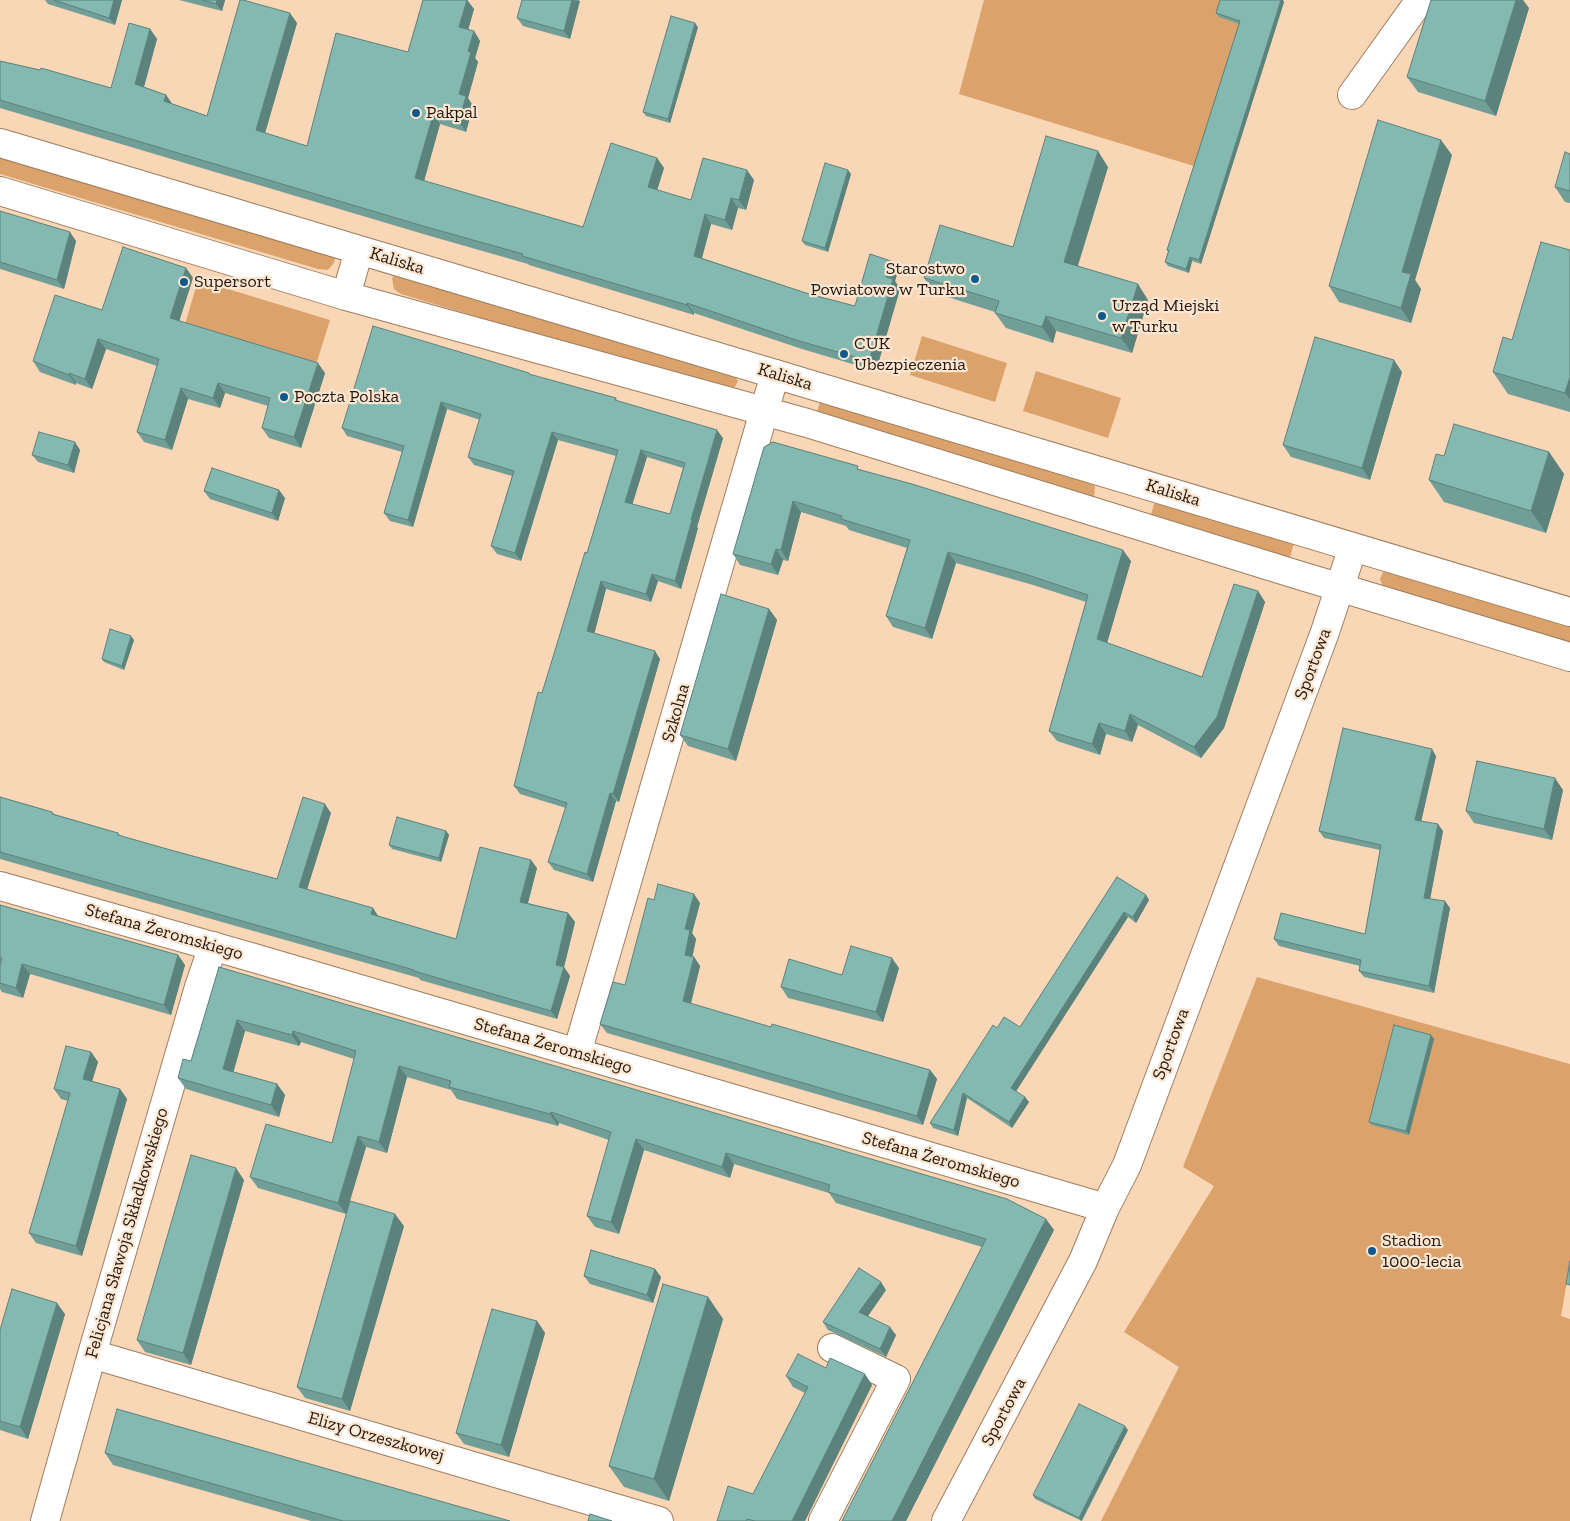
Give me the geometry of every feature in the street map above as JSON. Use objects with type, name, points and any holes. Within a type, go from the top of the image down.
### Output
[{"type":"street","points":[[1352,95],[1420,0]]},
{"type":"street","name":"Kaliska","points":[[0,143],[1570,612]]},
{"type":"street","points":[[0,191],[346,296],[764,411],[1570,657]]},
{"type":"street","points":[[346,296],[359,250]]},
{"type":"street","name":"Szkolna","points":[[577,1053],[775,374]]},
{"type":"street","points":[[1119,520],[1132,481]]},
{"type":"street","name":"Sportowa","points":[[946,1521],[1083,1261],[1105,1208],[1127,1165],[1325,632],[1353,547]]},
{"type":"street","name":"Stefana Żeromskiego","points":[[0,886],[213,946],[1105,1208]]},
{"type":"street","name":"Felicjana Sławoja Składkowskiego","points":[[45,1521],[199,987],[213,946]]},
{"type":"street","points":[[823,1521],[896,1380],[832,1348]]},
{"type":"street","name":"Elizy Orzeszkowej","points":[[92,1354],[659,1521]]},
{"type":"shaded area","points":[[984,0],[1224,0],[1242,25],[1197,167],[959,94]]},
{"type":"shaded area","points":[[0,150],[335,257],[334,263],[328,270],[318,269],[0,174]]},
{"type":"shaded area","points":[[395,274],[734,375],[738,381],[731,391],[720,390],[401,294],[394,289],[392,278]]},
{"type":"shaded area","points":[[198,280],[330,320],[315,368],[184,328]]},
{"type":"shaded area","points":[[922,336],[1007,363],[995,402],[910,375]]},
{"type":"shaded area","points":[[1036,371],[1121,398],[1108,438],[1023,411]]},
{"type":"shaded area","points":[[821,398],[1093,480],[1095,487],[1094,496],[1089,498],[815,419]]},
{"type":"shaded area","points":[[1165,500],[1295,539],[1289,561],[1151,515],[1154,504]]},
{"type":"shaded area","points":[[1387,569],[1570,622],[1570,646],[1383,587],[1380,579],[1383,572]]},
{"type":"shaded area","name":"Stadion 1000-lecia","points":[[1257,977],[1570,1064],[1570,1264],[1561,1316],[1570,1319],[1570,1521],[1101,1521],[1179,1367],[1124,1332],[1214,1186],[1183,1167]]},
{"type":"building","points":[[54,0],[114,0],[109,18]]},
{"type":"building","points":[[203,0],[217,0],[216,4]]},
{"type":"building","points":[[240,0],[290,13],[256,130],[307,146],[336,33],[408,52],[423,0],[467,0],[459,27],[474,31],[468,51],[471,53],[459,94],[466,96],[459,122],[433,115],[415,178],[583,227],[611,143],[657,158],[648,187],[691,200],[703,158],[747,170],[739,200],[731,198],[725,220],[705,214],[694,256],[809,294],[855,306],[870,254],[891,261],[886,277],[893,279],[869,361],[796,340],[687,303],[687,305],[522,256],[523,254],[0,100],[0,61],[40,70],[41,68],[111,88],[129,23],[150,29],[135,84],[166,95],[164,101],[207,116]]},
{"type":"building","points":[[522,0],[572,0],[564,31],[517,18]]},
{"type":"building","points":[[1220,0],[1281,0],[1199,260],[1190,257],[1186,269],[1165,262],[1169,250],[1167,250],[1240,21],[1216,13]]},
{"type":"building","points":[[1431,0],[1516,0],[1485,101],[1407,77]]},
{"type":"building","points":[[671,16],[695,23],[668,119],[643,112]]},
{"type":"building","points":[[1378,120],[1441,140],[1402,272],[1411,274],[1401,308],[1329,286]]},
{"type":"building","points":[[1046,136],[1098,151],[1064,262],[1138,284],[1121,338],[1046,316],[1042,327],[995,313],[999,301],[924,278],[940,225],[1013,247]]},
{"type":"building","points":[[1565,152],[1570,154],[1570,191],[1555,187]]},
{"type":"building","points":[[825,163],[848,170],[825,248],[802,241]]},
{"type":"building","points":[[0,211],[70,232],[57,280],[0,262]]},
{"type":"building","points":[[1541,242],[1570,250],[1570,377],[1565,393],[1493,372],[1503,337],[1512,340]]},
{"type":"building","points":[[123,247],[186,268],[170,318],[318,363],[294,437],[262,428],[270,398],[218,383],[213,398],[181,388],[165,440],[137,432],[159,359],[98,339],[85,379],[33,361],[55,295],[102,310]]},
{"type":"building","points":[[373,326],[717,430],[675,581],[652,574],[646,594],[601,581],[587,631],[655,651],[613,794],[610,793],[587,874],[548,862],[567,803],[514,786],[538,692],[542,693],[618,450],[552,432],[515,553],[491,546],[514,471],[468,457],[481,414],[441,402],[408,520],[384,513],[404,446],[342,428]],"holes":[[[641,450],[685,463],[670,514],[625,502]]]},
{"type":"building","points":[[1315,337],[1394,360],[1362,468],[1283,445]]},
{"type":"building","points":[[1454,424],[1549,452],[1531,511],[1429,480],[1436,454],[1444,456]]},
{"type":"building","points":[[39,432],[75,442],[68,465],[32,455]]},
{"type":"building","points":[[773,442],[858,466],[857,469],[912,484],[1123,550],[1097,639],[1202,677],[1234,584],[1258,591],[1217,717],[1194,747],[1130,714],[1125,731],[1099,723],[1092,744],[1049,731],[1088,595],[1025,574],[948,552],[925,628],[886,616],[910,540],[841,519],[842,516],[793,501],[781,550],[776,549],[771,564],[733,554],[764,447]]},
{"type":"building","points":[[212,468],[279,490],[272,513],[204,491]]},
{"type":"building","points":[[721,594],[769,609],[728,749],[680,735]]},
{"type":"building","points":[[110,629],[131,636],[122,666],[102,659]]},
{"type":"building","points":[[1343,728],[1432,749],[1415,820],[1438,824],[1424,898],[1445,901],[1429,986],[1359,971],[1361,960],[1274,939],[1281,913],[1365,934],[1381,845],[1319,831]]},
{"type":"building","points":[[1477,761],[1555,778],[1544,829],[1466,811]]},
{"type":"building","points":[[0,797],[118,833],[118,835],[277,879],[303,797],[325,804],[299,887],[373,908],[371,914],[456,939],[480,847],[531,860],[520,902],[568,913],[556,965],[564,967],[551,1011],[0,852]]},
{"type":"building","points":[[397,817],[446,831],[439,858],[389,845]]},
{"type":"building","points":[[1117,877],[1146,895],[1133,917],[1124,912],[1011,1088],[1025,1097],[1009,1122],[963,1093],[954,1130],[930,1123],[993,1025],[997,1028],[1004,1017],[1020,1027]]},
{"type":"building","points":[[658,884],[694,894],[685,929],[690,930],[685,955],[694,957],[683,1001],[771,1027],[772,1024],[930,1070],[917,1116],[600,1024],[613,982],[625,985],[648,898],[654,900]]},
{"type":"building","points":[[0,905],[178,955],[164,1005],[22,964],[16,988],[0,983],[2,958],[0,958]]},
{"type":"building","points":[[851,946],[892,958],[876,1012],[781,987],[789,959],[842,975]]},
{"type":"building","points":[[219,967],[1007,1199],[1046,1219],[892,1521],[842,1521],[986,1239],[828,1192],[830,1185],[726,1153],[722,1167],[636,1139],[611,1222],[587,1216],[611,1132],[551,1112],[550,1114],[449,1087],[451,1081],[399,1066],[379,1142],[358,1136],[338,1203],[250,1177],[266,1124],[332,1143],[356,1051],[293,1031],[292,1035],[237,1020],[223,1069],[277,1084],[271,1105],[178,1078],[183,1059],[191,1061]]},
{"type":"building","points":[[1394,1025],[1431,1035],[1406,1131],[1369,1122]]},
{"type":"building","points":[[66,1046],[91,1052],[83,1079],[120,1089],[76,1246],[29,1233],[70,1093],[54,1089]]},
{"type":"building","points":[[191,1155],[236,1168],[183,1353],[137,1340]]},
{"type":"building","points":[[350,1201],[395,1214],[342,1399],[297,1387]]},
{"type":"building","points":[[591,1250],[655,1269],[647,1295],[584,1276]]},
{"type":"building","points":[[1570,1261],[1570,1285],[1566,1284]]},
{"type":"building","points":[[859,1268],[881,1282],[859,1312],[890,1327],[880,1349],[823,1322]]},
{"type":"building","points":[[663,1284],[708,1297],[654,1479],[609,1466]]},
{"type":"building","points":[[12,1289],[57,1303],[20,1427],[0,1421],[0,1330]]},
{"type":"building","points":[[492,1309],[537,1321],[501,1445],[456,1433]]},
{"type":"building","points":[[798,1354],[826,1368],[830,1358],[865,1374],[792,1521],[755,1521],[747,1519],[746,1521],[717,1521],[728,1486],[753,1494],[808,1387],[786,1376]]},
{"type":"building","points":[[1079,1404],[1125,1426],[1079,1518],[1033,1495]]},
{"type":"building","points":[[117,1409],[510,1521],[343,1521],[105,1453]]},
{"type":"building","points":[[590,1514],[612,1521],[588,1521]]},
{"type":"place","name":"Pakpal","points":[[416,113]]},
{"type":"place","name":"Starostwo Powiatowe w Turku","points":[[975,279]]},
{"type":"place","name":"Supersort","points":[[184,282]]},
{"type":"place","name":"Urząd Miejski w Turku","points":[[1102,316]]},
{"type":"place","name":"CUK Ubezpieczenia","points":[[844,354]]},
{"type":"place","name":"Poczta Polska","points":[[284,397]]},
{"type":"place","name":"Stadion 1000-lecia","points":[[1372,1251]]}]
